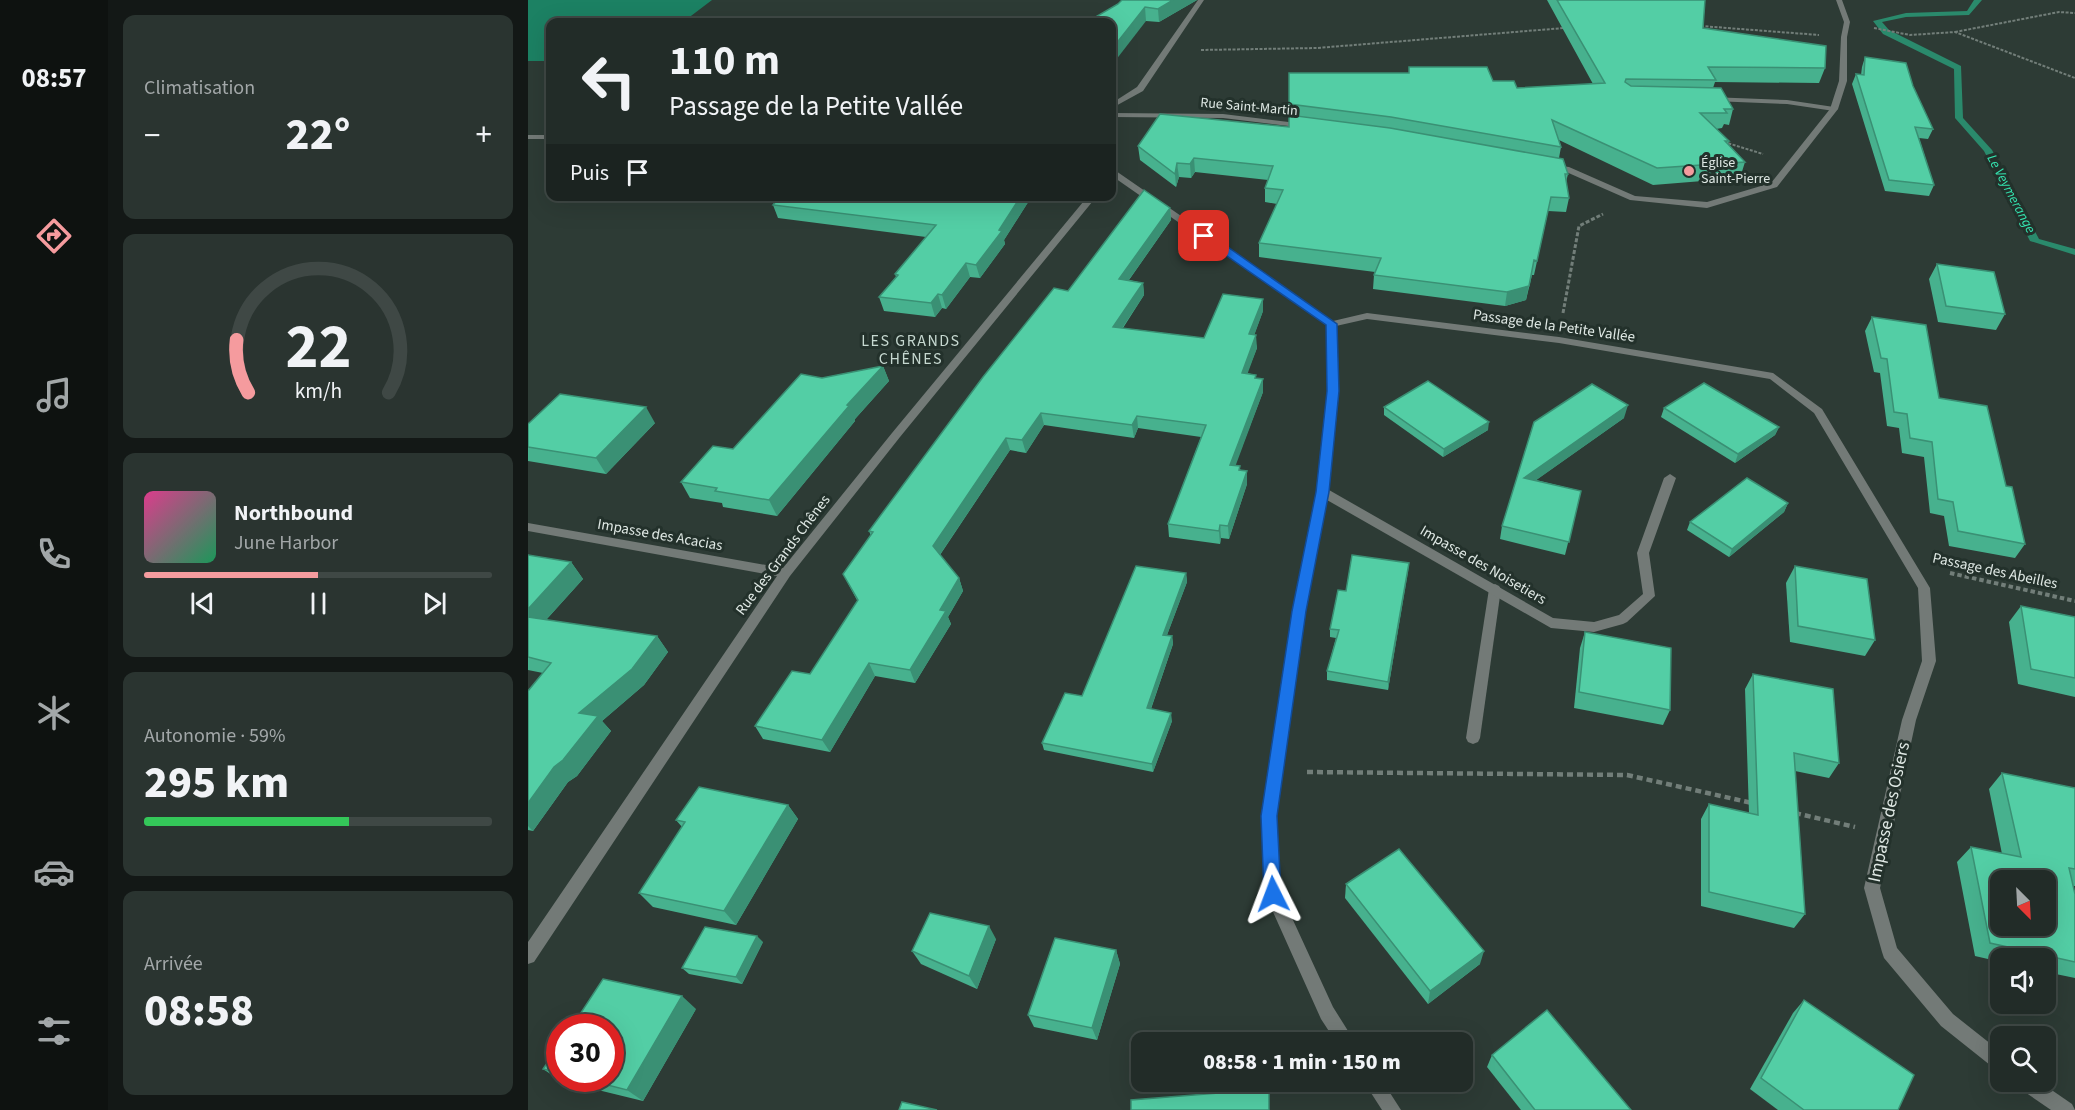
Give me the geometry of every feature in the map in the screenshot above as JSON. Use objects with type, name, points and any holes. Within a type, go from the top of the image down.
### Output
[{"type":"street","points":[[1116,104],[1140,89],[1201,0]]},
{"type":"street","points":[[1546,165],[1566,169],[1633,198],[1707,205],[1774,185],[1834,109],[1843,81],[1844,37],[1847,22],[1839,0]]},
{"type":"street","points":[[1699,98],[1787,102],[1834,109]]},
{"type":"street","name":"Rue Saint-Martin","points":[[1116,115],[1222,116],[1312,127]]},
{"type":"street","points":[[528,137],[546,137]]},
{"type":"street","points":[[1116,174],[1331,324],[1333,391],[1323,492],[1299,611],[1269,816],[1273,894],[1327,1013],[1339,1032]]},
{"type":"street","name":"Rue des Grands Chênes","points":[[528,956],[786,573],[896,435],[1089,201]]},
{"type":"street","name":"Passage de la Petite Vallée","points":[[1331,324],[1367,316],[1558,340],[1773,376],[1818,411],[1924,588]]},
{"type":"street","name":"Impasse des Noisetiers","points":[[1323,492],[1551,623],[1594,627],[1623,619],[1649,596],[1643,553],[1670,478]]},
{"type":"street","name":"Impasse des Acacias","points":[[528,526],[786,573]]},
{"type":"street","name":"Impasse des Osiers","points":[[1924,588],[1929,661],[1909,720],[1872,888],[1890,952],[1947,1020],[1990,1054]]},
{"type":"street","points":[[1473,738],[1495,589]]},
{"type":"street","points":[[1380,1092],[1392,1110]]},
{"type":"street","points":[[2040,1092],[2066,1110]]},
{"type":"path","points":[[1847,22],[1910,35],[1955,32],[2059,12],[2075,13]]},
{"type":"path","points":[[1700,26],[1844,37]]},
{"type":"path","points":[[1168,50],[1317,48],[1566,27]]},
{"type":"path","points":[[1955,32],[2075,78]]},
{"type":"path","points":[[1720,141],[1792,164]]},
{"type":"path","points":[[1558,340],[1579,226],[1633,198]]},
{"type":"path","name":"Passage des Abeilles","points":[[1910,565],[2075,601]]},
{"type":"path","points":[[1275,771],[1627,775],[1756,804]]},
{"type":"path","points":[[1791,812],[1885,834]]},
{"type":"green space","points":[[528,0],[712,0],[688,18],[546,18],[546,61],[528,61]]},
{"type":"building","points":[[1122,0],[1173,0],[1158,9],[1145,7],[1116,44],[1116,18],[1094,18]]},
{"type":"building","points":[[1557,0],[1705,0],[1703,28],[1826,46],[1825,68],[1708,67],[1716,80],[1626,79],[1625,82],[1631,86],[1721,88],[1733,109],[1724,109],[1727,113],[1700,113],[1729,141],[1725,141],[1745,162],[1657,168],[1552,120],[1561,147],[1391,117],[1289,104],[1289,73],[1409,73],[1409,67],[1487,67],[1493,81],[1514,81],[1517,88],[1605,83]]},
{"type":"building","points":[[1865,57],[1906,63],[1913,86],[1933,129],[1915,127],[1934,185],[1889,180],[1856,74],[1864,75]]},
{"type":"building","points":[[1160,114],[1289,127],[1289,115],[1390,128],[1563,159],[1568,174],[1565,174],[1569,198],[1551,197],[1529,286],[1507,292],[1374,275],[1381,258],[1259,243],[1283,190],[1265,188],[1273,166],[1194,158],[1190,164],[1177,163],[1175,174],[1138,146]]},
{"type":"building","points":[[1144,190],[1170,208],[1119,279],[1143,283],[1113,327],[1204,338],[1223,294],[1263,299],[1249,334],[1256,335],[1242,373],[1256,375],[1255,378],[1263,379],[1230,465],[1240,466],[1239,470],[1247,471],[1228,526],[1220,525],[1219,531],[1168,524],[1206,425],[1137,416],[1132,425],[1041,413],[1022,440],[1006,438],[933,546],[959,578],[940,610],[946,611],[910,670],[869,663],[822,740],[755,726],[792,671],[810,674],[858,600],[843,574],[873,532],[869,531],[983,377],[1054,288],[1068,291]]},
{"type":"building","points":[[776,201],[1018,201],[999,230],[1002,231],[976,265],[966,263],[942,295],[938,294],[931,303],[879,297],[936,225],[773,205]]},
{"type":"building","points":[[1937,264],[1994,272],[2005,314],[1946,306]]},
{"type":"building","points":[[1872,317],[1926,325],[1939,398],[1987,406],[2006,486],[2012,487],[2025,544],[1958,531],[1953,502],[1938,499],[1932,442],[1910,438],[1907,414],[1894,412],[1887,359],[1881,358]]},
{"type":"building","points":[[883,366],[847,405],[849,406],[769,500],[715,491],[717,488],[681,482],[713,446],[733,449],[801,374],[822,378]]},
{"type":"building","points":[[1428,381],[1489,422],[1444,449],[1384,407]]},
{"type":"building","points":[[1704,383],[1779,427],[1738,454],[1664,408]]},
{"type":"building","points":[[1592,384],[1628,405],[1524,478],[1581,491],[1569,542],[1502,526],[1534,422]]},
{"type":"building","points":[[560,394],[646,407],[596,458],[528,447],[528,424]]},
{"type":"building","points":[[1747,478],[1788,503],[1732,549],[1690,522]]},
{"type":"building","points":[[528,555],[571,562],[528,609]]},
{"type":"building","points":[[1352,555],[1409,563],[1388,682],[1327,671],[1339,630],[1330,629],[1338,590],[1346,591]]},
{"type":"building","points":[[1136,566],[1186,573],[1163,635],[1172,636],[1147,708],[1171,713],[1152,764],[1042,743],[1065,693],[1082,696]]},
{"type":"building","points":[[1795,566],[1867,579],[1875,640],[1798,626]]},
{"type":"building","points":[[2021,606],[2075,617],[2075,678],[2031,669]]},
{"type":"building","points":[[528,617],[657,636],[632,669],[579,713],[598,716],[563,760],[554,767],[528,803],[528,691],[551,663],[528,657]]},
{"type":"building","points":[[1585,632],[1671,648],[1670,710],[1579,692]]},
{"type":"building","points":[[1753,674],[1833,689],[1839,763],[1794,753],[1805,914],[1709,892],[1709,804],[1758,815]]},
{"type":"building","points":[[2002,773],[2075,788],[2075,869],[2069,868],[2075,894],[2075,962],[2056,958],[2056,948],[2012,948],[1990,943],[1971,847],[2021,857]]},
{"type":"building","points":[[699,787],[788,805],[724,911],[639,893],[685,822],[676,820]]},
{"type":"building","points":[[1399,849],[1484,951],[1430,991],[1346,884]]},
{"type":"building","points":[[930,913],[989,926],[969,976],[912,951]]},
{"type":"building","points":[[705,927],[757,936],[736,977],[682,968]]},
{"type":"building","points":[[1055,938],[1116,950],[1092,1028],[1028,1015]]},
{"type":"building","points":[[603,979],[682,996],[627,1090],[624,1089],[624,1014],[580,1014]]},
{"type":"building","points":[[1804,1000],[1914,1075],[1898,1110],[1804,1110],[1761,1078]]},
{"type":"building","points":[[1547,1010],[1631,1110],[1535,1110],[1492,1055]]},
{"type":"building","points":[[1231,1092],[1269,1092],[1269,1110],[1131,1110],[1131,1100]]},
{"type":"building","points":[[902,1102],[937,1110],[899,1110]]},
{"type":"waterway","name":"Le Veymerange","points":[[1978,0],[1969,13],[1906,15],[1877,21],[1886,32],[1958,68],[1959,118],[1988,150],[2035,241],[2075,252]]},
{"type":"place","name":"Église Saint-Pierre","points":[[1689,171]]},
{"type":"district","name":"LES GRANDS CHÊNES","points":[[911,350]]},
{"type":"route","points":[[1204,236],[1331,324],[1333,391],[1323,492],[1299,611],[1269,816],[1273,894]]}]
